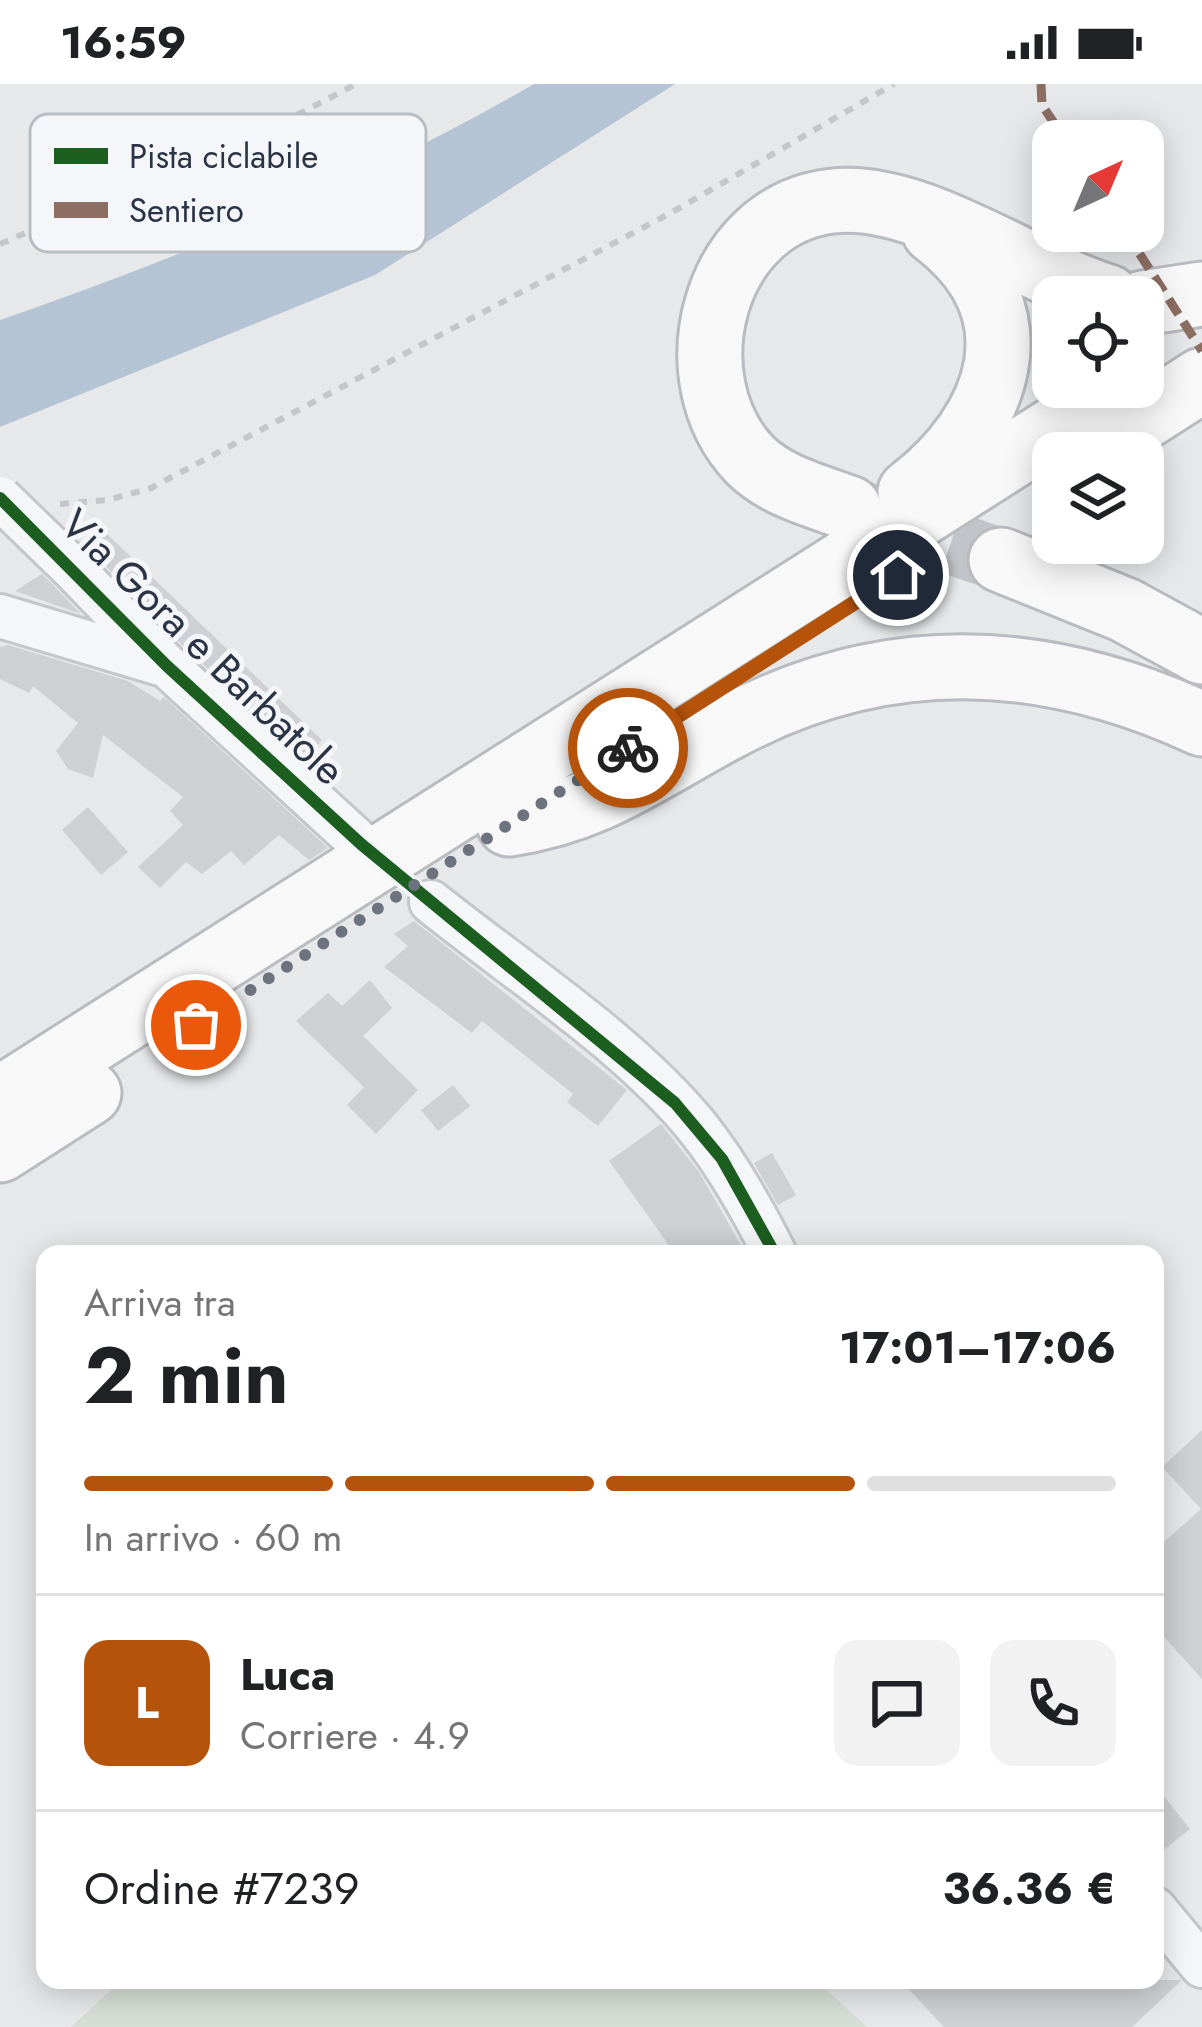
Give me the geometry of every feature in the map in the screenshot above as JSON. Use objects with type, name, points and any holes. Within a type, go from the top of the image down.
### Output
[{"type":"highway","points":[[849,508],[772,477],[746,456],[713,396],[709,329],[729,275],[766,232],[790,214],[835,200],[866,202],[946,224],[1057,276]]},
{"type":"highway","points":[[747,627],[816,563],[944,462],[968,435],[990,395],[1000,344],[992,305],[964,257],[915,217]]},
{"type":"highway","points":[[1164,300],[1202,294]]},
{"type":"highway","points":[[1164,359],[1202,335]]},
{"type":"highway","points":[[1121,432],[1202,380]]},
{"type":"highway","points":[[0,1099],[1088,408]]},
{"type":"highway","points":[[0,1150],[1032,489]]},
{"type":"highway","points":[[1001,560],[1125,610],[1202,652]]},
{"type":"highway","points":[[509,824],[572,813],[786,701],[837,682],[903,670],[958,664],[1013,666],[1133,697],[1202,724]]},
{"type":"street","name":"Via Gora e Barbatole","points":[[0,498],[167,666],[361,844]]},
{"type":"street","points":[[0,616],[167,666]]},
{"type":"street","points":[[431,902],[625,1057],[675,1103],[722,1159],[770,1245]]},
{"type":"street","points":[[1164,1920],[1202,1966]]},
{"type":"path","points":[[298,114],[356,84]]},
{"type":"path","points":[[55,505],[108,500],[151,488],[667,215],[894,84]]},
{"type":"path","points":[[0,244],[30,231]]},
{"type":"shaded area","points":[[112,1989],[826,1989],[867,2027],[71,2027]]},
{"type":"water","points":[[534,84],[675,84],[426,243],[426,142]]},
{"type":"water","points":[[182,252],[411,252],[375,275],[0,427],[0,320]]},
{"type":"building","points":[[105,532],[322,740],[305,758],[185,648],[88,548]]},
{"type":"building","points":[[42,574],[51,583],[81,614],[15,591]]},
{"type":"building","points":[[8,645],[128,681],[160,701],[164,697],[328,848],[309,860],[279,835],[244,865],[231,851],[202,874],[186,862],[160,888],[138,867],[183,825],[170,811],[183,797],[103,735],[93,778],[68,769],[56,751],[78,723],[33,686],[29,693],[0,679],[0,647]]},
{"type":"building","points":[[88,807],[128,852],[101,875],[62,830]]},
{"type":"building","points":[[414,921],[627,1090],[598,1126],[567,1102],[573,1094],[482,1021],[472,1033],[384,967],[408,946],[394,934]]},
{"type":"building","points":[[370,980],[392,1008],[363,1036],[418,1090],[376,1134],[347,1105],[364,1087],[296,1021],[328,993],[342,1006]]},
{"type":"building","points":[[453,1085],[470,1106],[438,1131],[421,1110]]},
{"type":"building","points":[[661,1124],[699,1172],[741,1245],[669,1245],[609,1161]]},
{"type":"building","points":[[772,1153],[796,1195],[778,1205],[754,1163]]},
{"type":"building","points":[[1202,1430],[1202,1679],[1164,1637],[1164,1542],[1201,1509],[1164,1465]]},
{"type":"building","points":[[1164,1796],[1190,1829],[1164,1850]]},
{"type":"building","points":[[1164,1980],[1181,1981],[1132,2027],[944,2027],[908,1989],[1164,1989]]},
{"type":"tunnel","points":[[861,512],[1001,560]]},
{"type":"marked path","points":[[1041,84],[1042,105],[1052,120]]},
{"type":"marked path","points":[[1138,252],[1202,351]]},
{"type":"cycle path","points":[[0,498],[167,666],[361,844],[675,1103],[722,1159],[770,1245]]},
{"type":"way so far","points":[[196,1025],[628,748]]},
{"type":"route","points":[[628,748],[898,575]]}]
